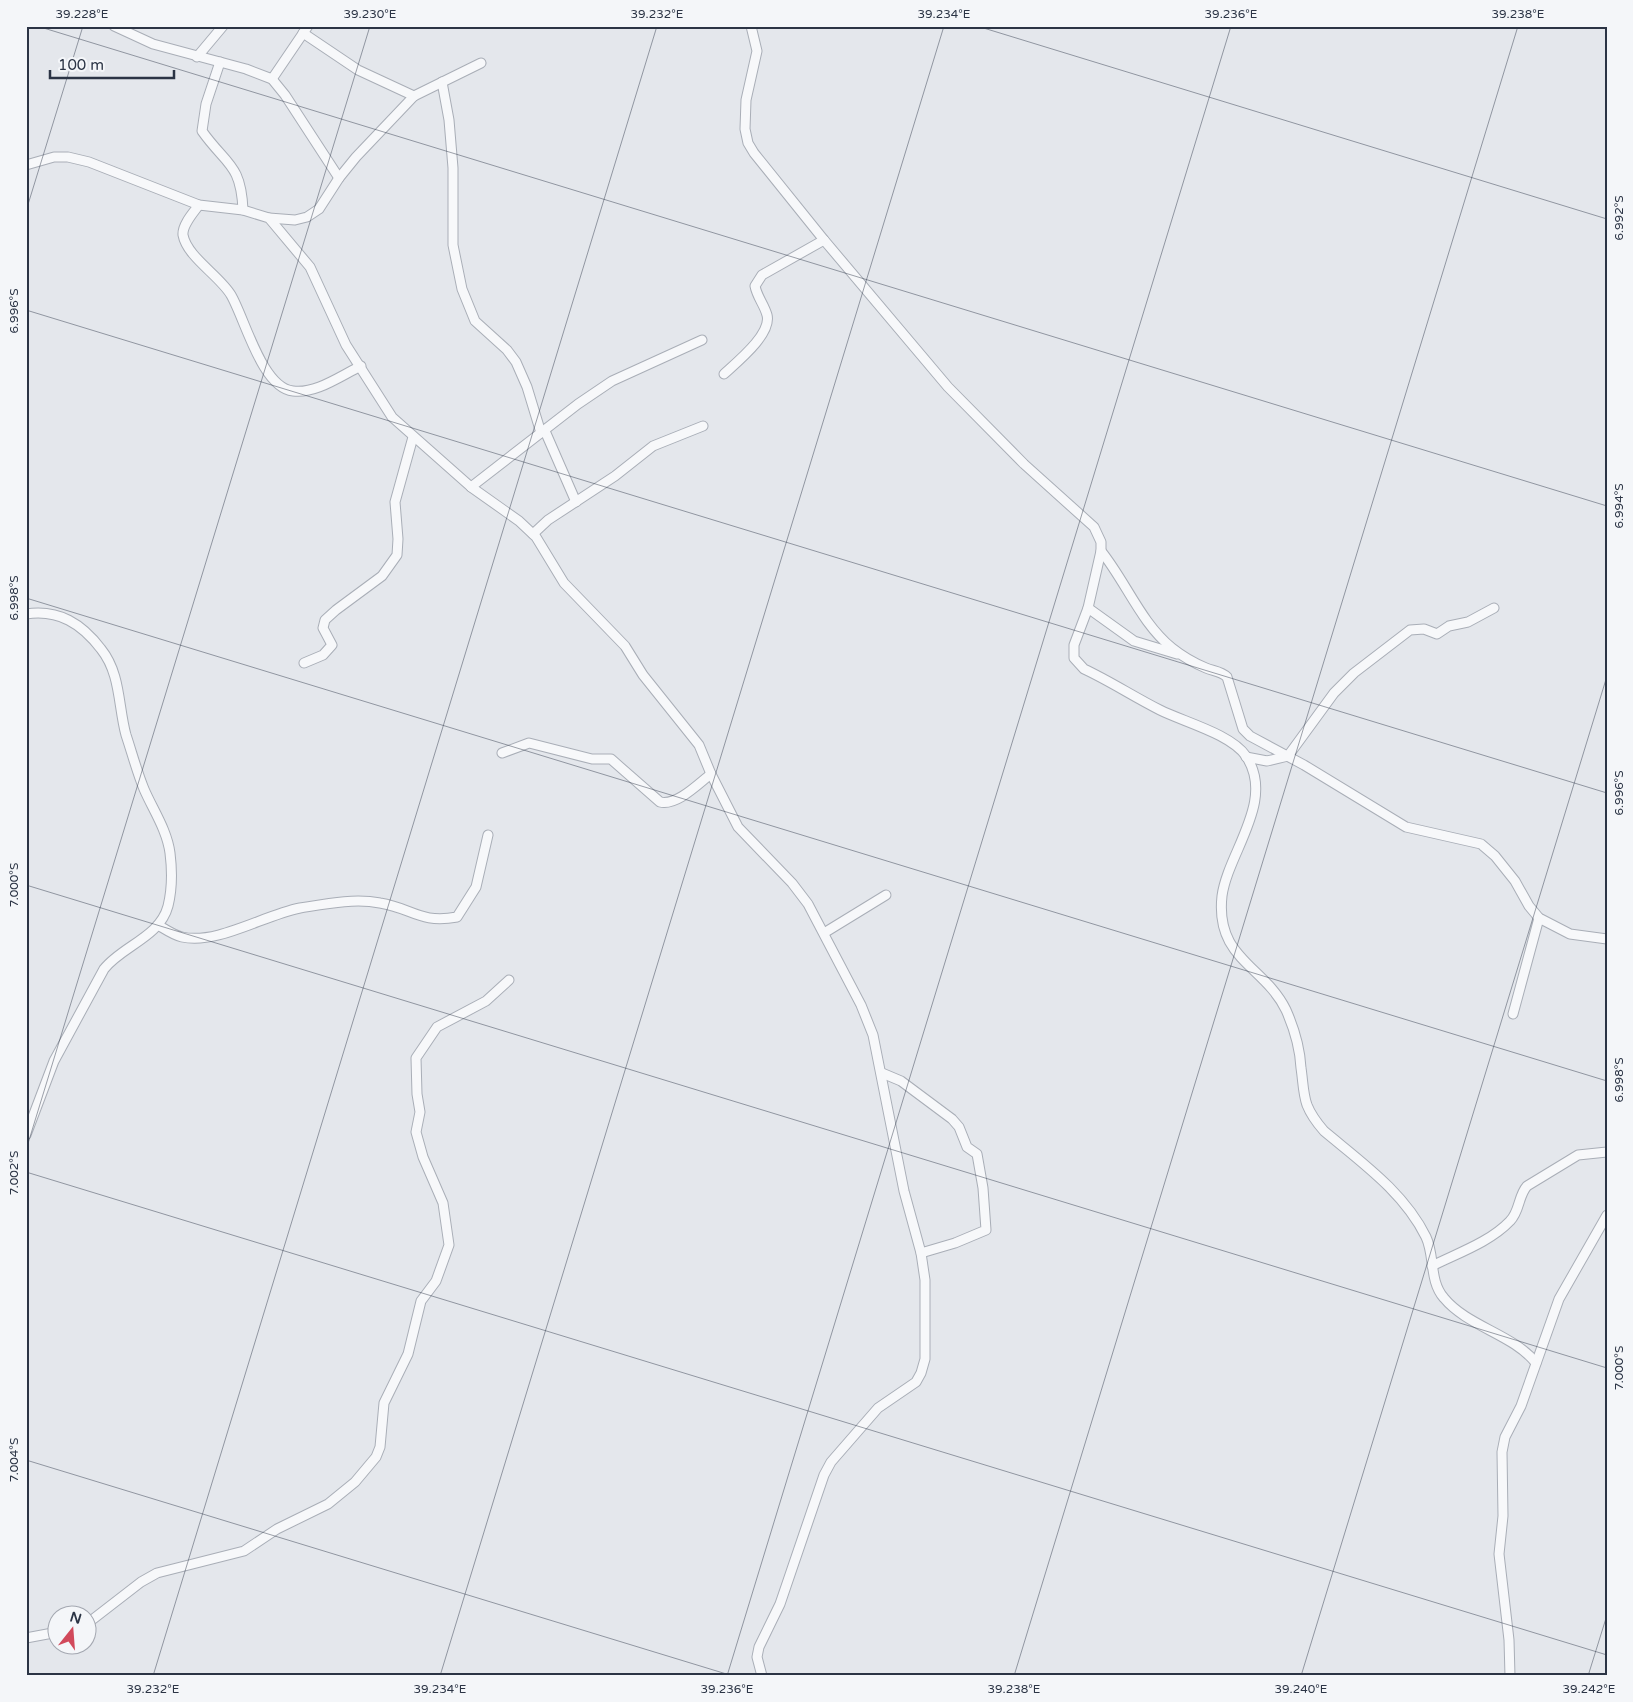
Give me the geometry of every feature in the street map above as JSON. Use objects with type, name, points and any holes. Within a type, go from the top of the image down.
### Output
[{"type":"street","points":[[114,26],[154,44],[259,73],[272,79],[289,101],[339,178]]},
{"type":"street","points":[[197,57],[223,26]]},
{"type":"street","points":[[751,26],[757,51],[746,100],[745,129],[748,143],[824,240],[967,408],[1027,467],[1094,527],[1101,542],[1101,551],[1088,608],[1074,645],[1074,658],[1078,664],[1161,710],[1232,743],[1246,757],[1255,792],[1253,810],[1225,881],[1222,914],[1225,933],[1231,947],[1277,996],[1286,1010],[1297,1042],[1304,1095],[1314,1118],[1324,1131],[1400,1199],[1419,1224],[1428,1242],[1437,1286],[1444,1298],[1468,1318],[1529,1354],[1536,1363]]},
{"type":"street","points":[[272,79],[306,30],[358,70],[414,96]]},
{"type":"street","points":[[220,62],[206,104],[202,131],[233,167],[240,180],[243,210]]},
{"type":"street","points":[[26,165],[54,156],[68,157],[88,162],[199,205],[243,210],[268,218],[295,220],[307,217],[323,205],[339,178],[414,96],[481,63]]},
{"type":"street","points":[[442,82],[449,120],[453,245],[462,288],[475,322],[507,350],[516,362],[543,432],[576,502]]},
{"type":"street","points":[[199,205],[183,229],[186,242],[230,292],[258,356],[273,381],[292,392],[312,390],[360,366]]},
{"type":"street","points":[[268,218],[281,230],[310,267],[346,345],[392,416],[413,437],[471,487],[519,521],[533,534],[564,583],[625,646],[643,675],[699,745],[711,774],[738,827],[799,892],[824,933],[861,1005],[873,1035],[904,1191],[921,1253],[925,1280],[925,1359],[916,1382],[878,1408],[831,1462],[824,1475],[780,1604],[760,1647],[757,1658],[762,1676]]},
{"type":"street","points":[[724,374],[758,341],[767,326],[768,318],[755,286],[762,275],[824,240]]},
{"type":"street","points":[[471,487],[612,381],[702,340]]},
{"type":"street","points":[[533,534],[548,520],[615,476],[653,446],[703,426]]},
{"type":"street","points":[[304,663],[323,655],[332,646],[323,628],[325,620],[353,596],[382,576],[396,555],[398,540],[394,502],[413,437]]},
{"type":"street","points":[[1101,551],[1116,570],[1134,602],[1160,636],[1182,655]]},
{"type":"street","points":[[1088,608],[1134,641],[1182,655],[1223,674],[1229,682],[1241,724],[1246,734],[1288,756],[1406,827],[1481,844],[1495,856],[1510,875],[1529,906],[1539,918],[1570,934],[1607,939]]},
{"type":"street","points":[[1246,757],[1267,761],[1288,756],[1334,693],[1354,673],[1400,636],[1416,628],[1437,634],[1449,626],[1468,622],[1494,608]]},
{"type":"street","points":[[26,614],[49,613],[64,617],[82,627],[102,650],[114,670],[120,711],[127,736],[144,789],[160,822],[170,852],[168,907],[158,925],[134,945],[111,960],[104,969],[54,1061],[26,1134]]},
{"type":"street","points":[[502,753],[529,743],[592,759],[607,758],[621,767],[660,802],[666,804],[678,799],[711,774]]},
{"type":"street","points":[[158,925],[181,937],[203,937],[294,910],[357,901],[383,903],[431,920],[457,917],[476,887],[488,835]]},
{"type":"street","points":[[824,933],[886,895]]},
{"type":"street","points":[[1513,1014],[1539,918]]},
{"type":"street","points":[[98,1615],[141,1582],[157,1573],[244,1551],[277,1529],[328,1504],[355,1482],[379,1453],[384,1403],[408,1354],[421,1301],[436,1281],[449,1245],[443,1203],[423,1157],[416,1132],[420,1112],[417,1094],[416,1058],[437,1027],[486,1001],[509,980]]},
{"type":"street","points":[[882,1074],[900,1081],[952,1118],[959,1126],[967,1147],[977,1154],[983,1188],[986,1230],[955,1243],[921,1253]]},
{"type":"street","points":[[1432,1266],[1495,1234],[1516,1213],[1527,1186],[1578,1155],[1607,1152]]},
{"type":"street","points":[[1510,1676],[1509,1640],[1499,1554],[1503,1498],[1502,1452],[1505,1437],[1521,1406],[1559,1299],[1607,1215]]},
{"type":"street","points":[[1529,1354],[1541,1348]]},
{"type":"street","points":[[26,1638],[48,1634]]}]
